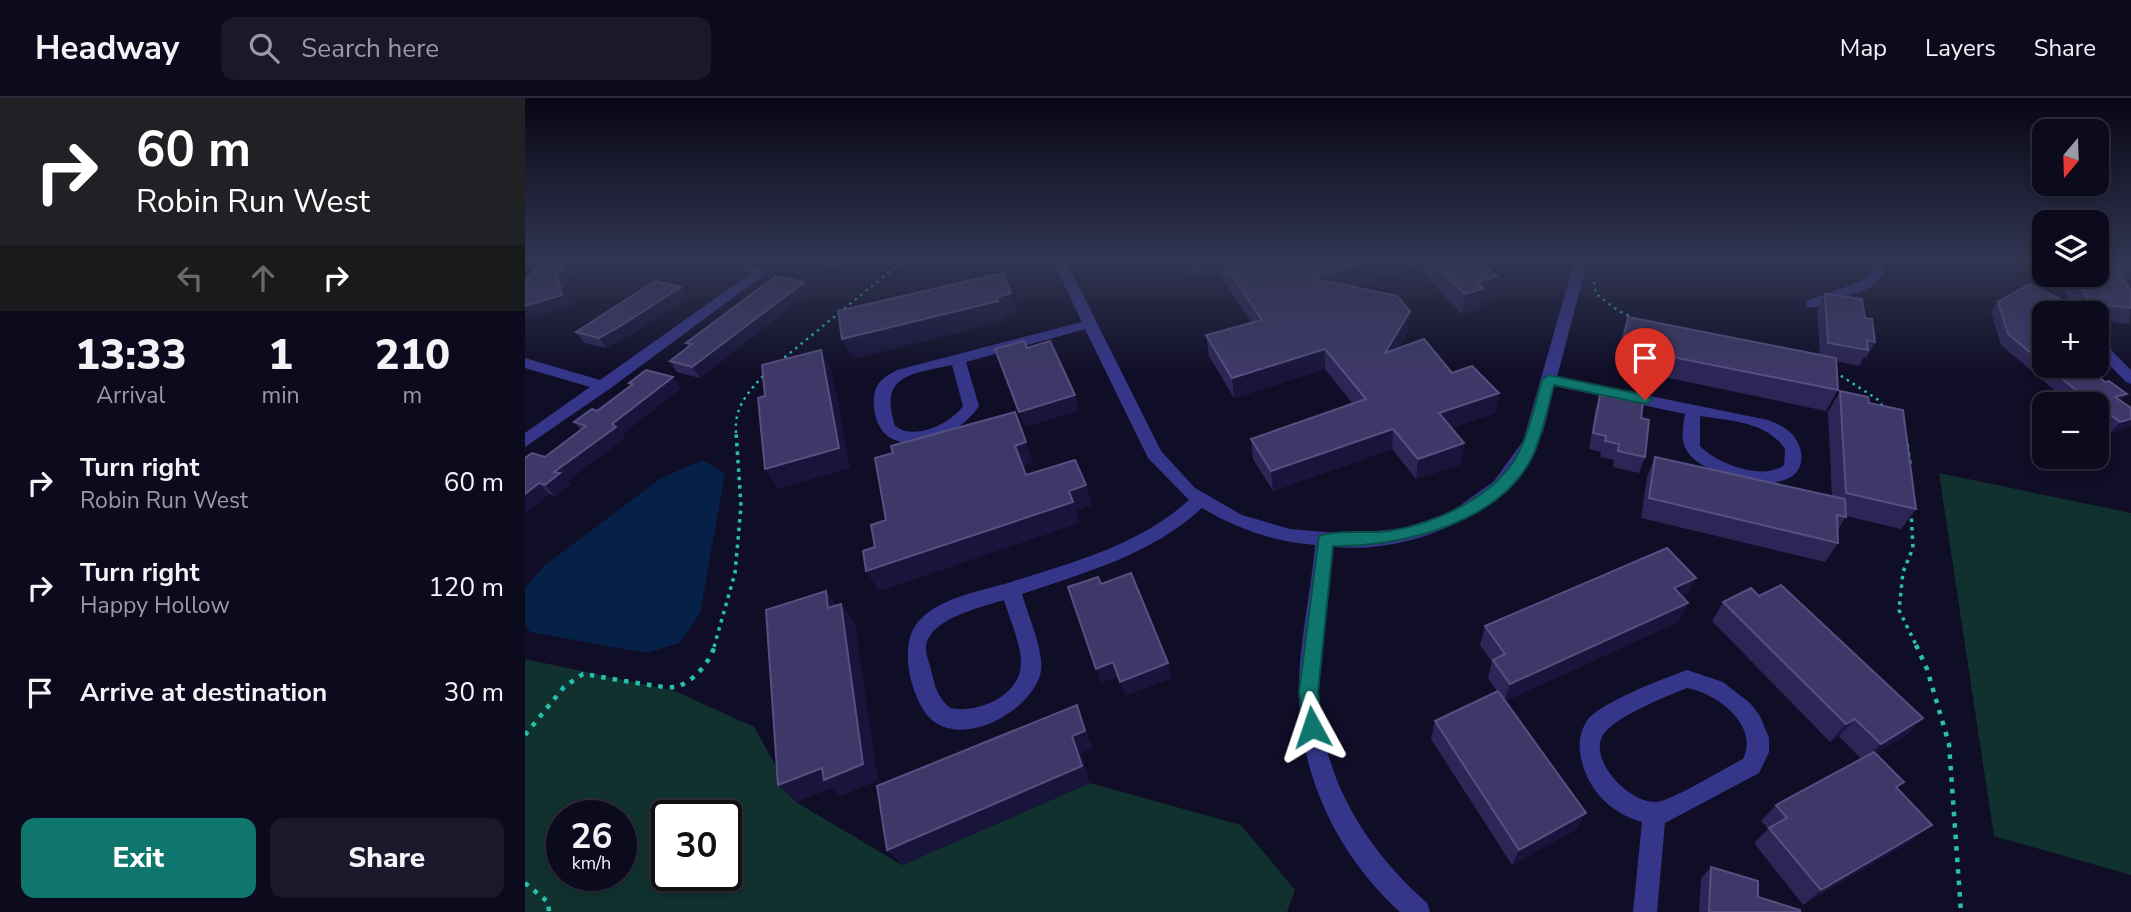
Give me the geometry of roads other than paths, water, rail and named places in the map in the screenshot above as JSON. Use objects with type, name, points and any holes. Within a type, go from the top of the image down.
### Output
[{"type":"street","points":[[525,441],[726,297]]},
{"type":"street","points":[[1076,297],[1154,454],[1170,476],[1199,501],[1256,528],[1294,537],[1325,540],[1364,540],[1394,536],[1447,520],[1483,500],[1506,481],[1526,453],[1572,297]]},
{"type":"street","points":[[1811,304],[1830,297]]},
{"type":"street","points":[[958,359],[971,406],[966,415],[946,429],[915,437],[896,434],[889,428],[881,396],[888,383],[905,373],[1089,324]]},
{"type":"street","points":[[2109,356],[2131,379]]},
{"type":"street","points":[[525,363],[603,386]]},
{"type":"street","points":[[1549,380],[1760,423],[1777,431],[1793,448],[1791,469],[1786,474],[1759,477],[1711,465],[1700,457],[1692,446],[1693,410]]},
{"type":"street","points":[[1011,590],[1032,661],[1029,681],[1020,694],[1005,705],[963,720],[944,717],[929,702],[917,652],[921,633],[933,620],[954,608],[1150,540],[1181,519],[1199,501]]},
{"type":"street","points":[[1325,540],[1309,692],[1318,761],[1335,804],[1367,860],[1403,901],[1417,912]]},
{"type":"street","points":[[1699,680],[1711,683],[1732,698],[1756,730],[1761,744],[1757,759],[1751,766],[1654,815],[1633,810],[1613,794],[1591,759],[1589,746],[1593,731],[1604,719],[1682,681],[1699,680]]},
{"type":"street","points":[[1645,912],[1654,815]]},
{"type":"water","points":[[703,460],[725,474],[700,613],[680,643],[646,653],[530,632],[525,623],[525,589],[544,566],[661,478]]}]
